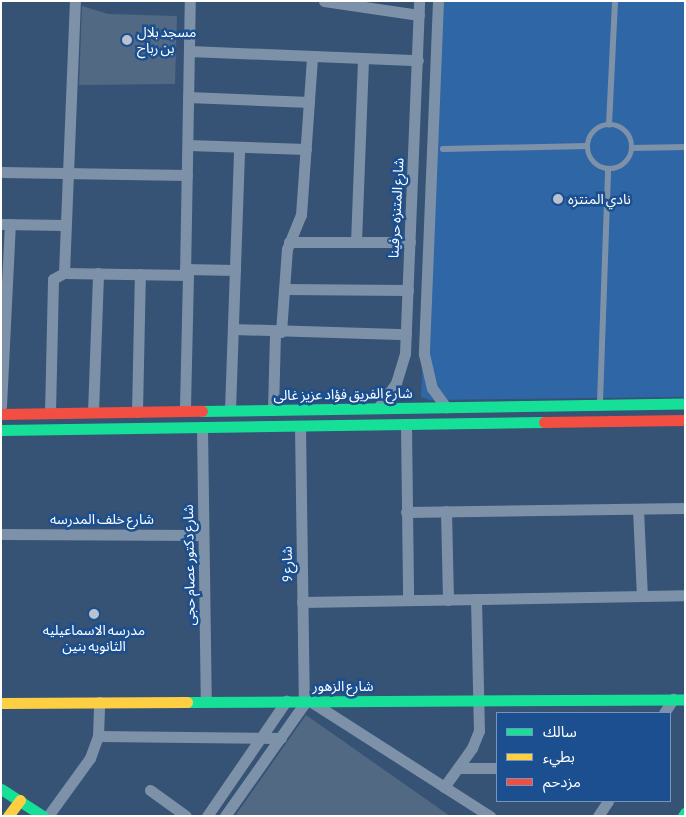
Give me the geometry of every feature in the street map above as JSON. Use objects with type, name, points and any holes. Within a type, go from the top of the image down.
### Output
[{"type":"street","points":[[64,272],[75,1]]},
{"type":"street","points":[[184,411],[189,280],[185,272],[190,1]]},
{"type":"street","points":[[324,1],[419,15]]},
{"type":"street","name":"شارع المتنزه حرفينا","points":[[378,408],[400,374],[406,334],[420,1]]},
{"type":"street","points":[[438,1],[427,254],[425,366],[432,388],[446,407]]},
{"type":"street","points":[[190,51],[418,60]]},
{"type":"street","points":[[273,410],[278,331],[289,242],[301,215],[312,56]]},
{"type":"street","points":[[356,242],[363,58]]},
{"type":"street","points":[[188,97],[309,102]]},
{"type":"street","points":[[188,145],[306,149]]},
{"type":"street","points":[[230,410],[239,147]]},
{"type":"street","points":[[1,172],[187,175]]},
{"type":"street","points":[[1,406],[6,224],[65,225]]},
{"type":"street","points":[[289,242],[356,242],[410,248],[427,254]]},
{"type":"street","points":[[50,413],[53,278],[64,272],[140,274],[235,270]]},
{"type":"street","points":[[93,412],[98,273]]},
{"type":"street","points":[[137,412],[140,274]]},
{"type":"street","points":[[284,289],[408,290]]},
{"type":"street","points":[[233,329],[406,334]]},
{"type":"street","name":"شارع الفريق فؤاد عزيز غالى","points":[[1,414],[685,404]]},
{"type":"street","points":[[613,405],[614,423]]},
{"type":"street","points":[[529,406],[530,424]]},
{"type":"street","points":[[106,412],[106,429]]},
{"type":"street","points":[[1,430],[614,423],[685,420]]},
{"type":"street","points":[[406,425],[408,600]]},
{"type":"street","name":"شارع 9","points":[[300,426],[302,602],[307,701]]},
{"type":"street","name":"شارع دكتور عصام حجى","points":[[202,428],[206,702]]},
{"type":"street","points":[[406,512],[685,508]]},
{"type":"street","points":[[638,509],[642,596]]},
{"type":"street","points":[[446,512],[448,600]]},
{"type":"street","name":"شارع خلف المدرسه","points":[[1,534],[203,534]]},
{"type":"street","points":[[302,602],[685,595]]},
{"type":"street","points":[[444,787],[477,738],[476,599]]},
{"type":"street","points":[[665,712],[679,699]]},
{"type":"street","name":"شارع الزهور","points":[[1,703],[679,699]]},
{"type":"street","points":[[207,816],[286,701]]},
{"type":"street","points":[[225,816],[307,701],[490,816]]},
{"type":"street","points":[[48,816],[86,765],[98,736],[99,702]]},
{"type":"street","points":[[98,736],[280,738]]},
{"type":"street","points":[[458,768],[496,768]]},
{"type":"street","points":[[1,789],[20,800],[27,811],[43,816]]},
{"type":"street","points":[[150,790],[186,816]]},
{"type":"street","points":[[1,811],[8,816],[20,800]]},
{"type":"street","points":[[598,816],[607,802]]},
{"type":"lane","points":[[609,125],[615,1]]},
{"type":"lane","points":[[608,170],[595,164],[588,146],[594,132],[609,125]]},
{"type":"lane","points":[[608,170],[627,161],[632,148],[628,135],[609,125]]},
{"type":"lane","points":[[443,149],[588,146]]},
{"type":"lane","points":[[632,148],[685,147]]},
{"type":"lane","points":[[600,405],[608,170]]},
{"type":"shaded area","name":"نادي المنتزه","points":[[440,1],[685,1],[685,397],[430,400],[421,397]]},
{"type":"building","name":"مسجد بلال بن رباح","points":[[82,6],[108,14],[177,16],[175,84],[79,85]]},
{"type":"building","points":[[306,715],[450,816],[235,816]]},
{"type":"traffic: fast","points":[[202,411],[685,403]]},
{"type":"traffic: fast","points":[[1,430],[544,422]]},
{"type":"traffic: fast","points":[[187,702],[685,699]]},
{"type":"traffic: fast","points":[[1,789],[43,816]]},
{"type":"traffic: slow","points":[[1,703],[187,702]]},
{"type":"traffic: slow","points":[[8,816],[20,800]]},
{"type":"traffic: jam","points":[[1,414],[202,411]]},
{"type":"traffic: jam","points":[[544,422],[685,420]]},
{"type":"place","name":"مسجد بلال بن رباح","points":[[127,40]]},
{"type":"place","name":"نادي المنتزه","points":[[558,199]]},
{"type":"place","name":"مدرسه الاسماعيليه الثانويه بنين","points":[[94,614]]}]
